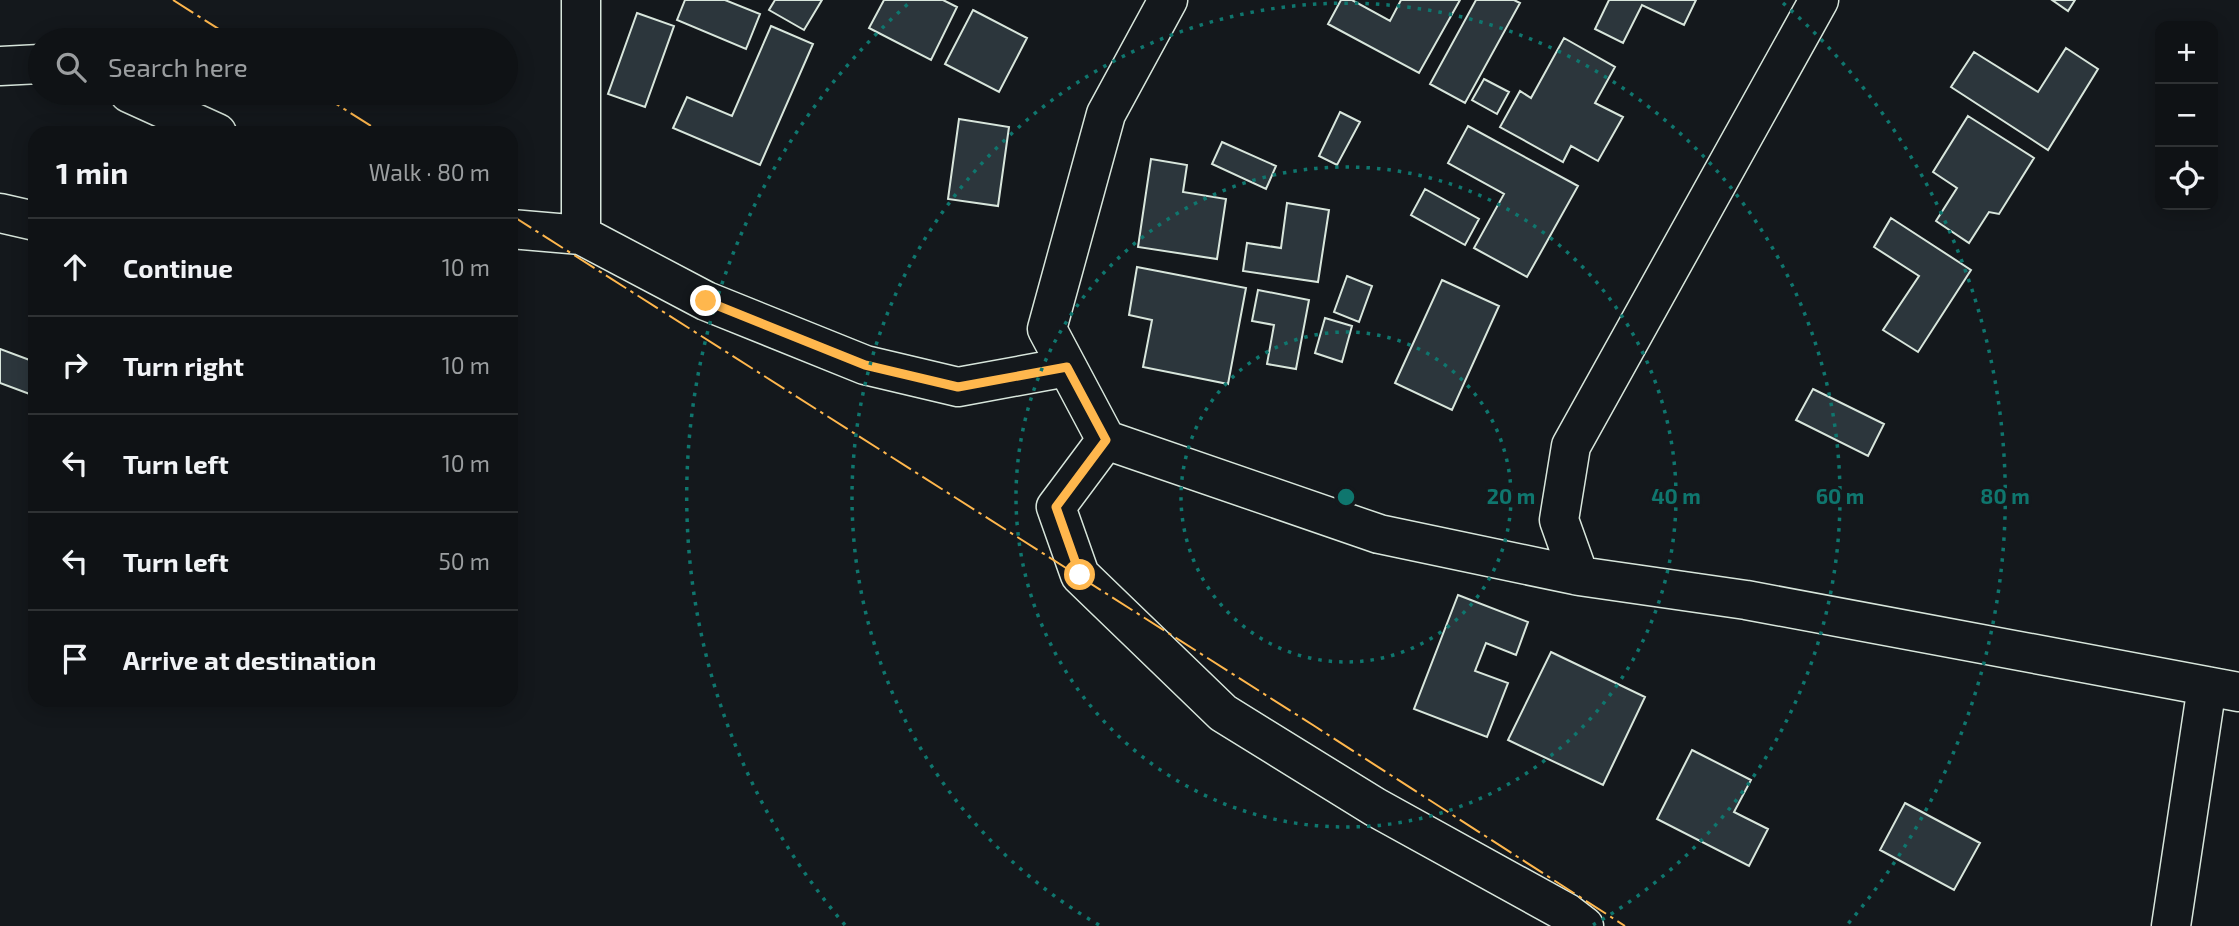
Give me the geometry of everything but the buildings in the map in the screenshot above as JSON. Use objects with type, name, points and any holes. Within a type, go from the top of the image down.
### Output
[{"type":"street","points":[[581,0],[581,235]]},
{"type":"street","points":[[1168,0],[1106,114],[1047,329],[1106,440],[1379,534],[1579,576],[1746,600],[2223,689],[2171,926]]},
{"type":"street","points":[[1579,576],[1559,520],[1571,446],[1819,0]]},
{"type":"street","points":[[0,66],[28,65]]},
{"type":"street","points":[[155,105],[202,126]]},
{"type":"street","points":[[0,213],[28,219]]},
{"type":"street","points":[[518,230],[581,235],[706,301],[865,365],[958,387],[1067,367]]},
{"type":"street","points":[[1106,440],[1056,507],[1080,575],[1223,713],[1375,807],[1567,913],[1584,926]]},
{"type":"power","points":[[173,0],[217,28]]},
{"type":"power","points":[[338,105],[371,126]]},
{"type":"power","points":[[518,219],[1625,926]]},
{"type":"route","points":[[706,301],[865,365],[958,387],[1067,367],[1106,440],[1056,507],[1080,575]]}]
